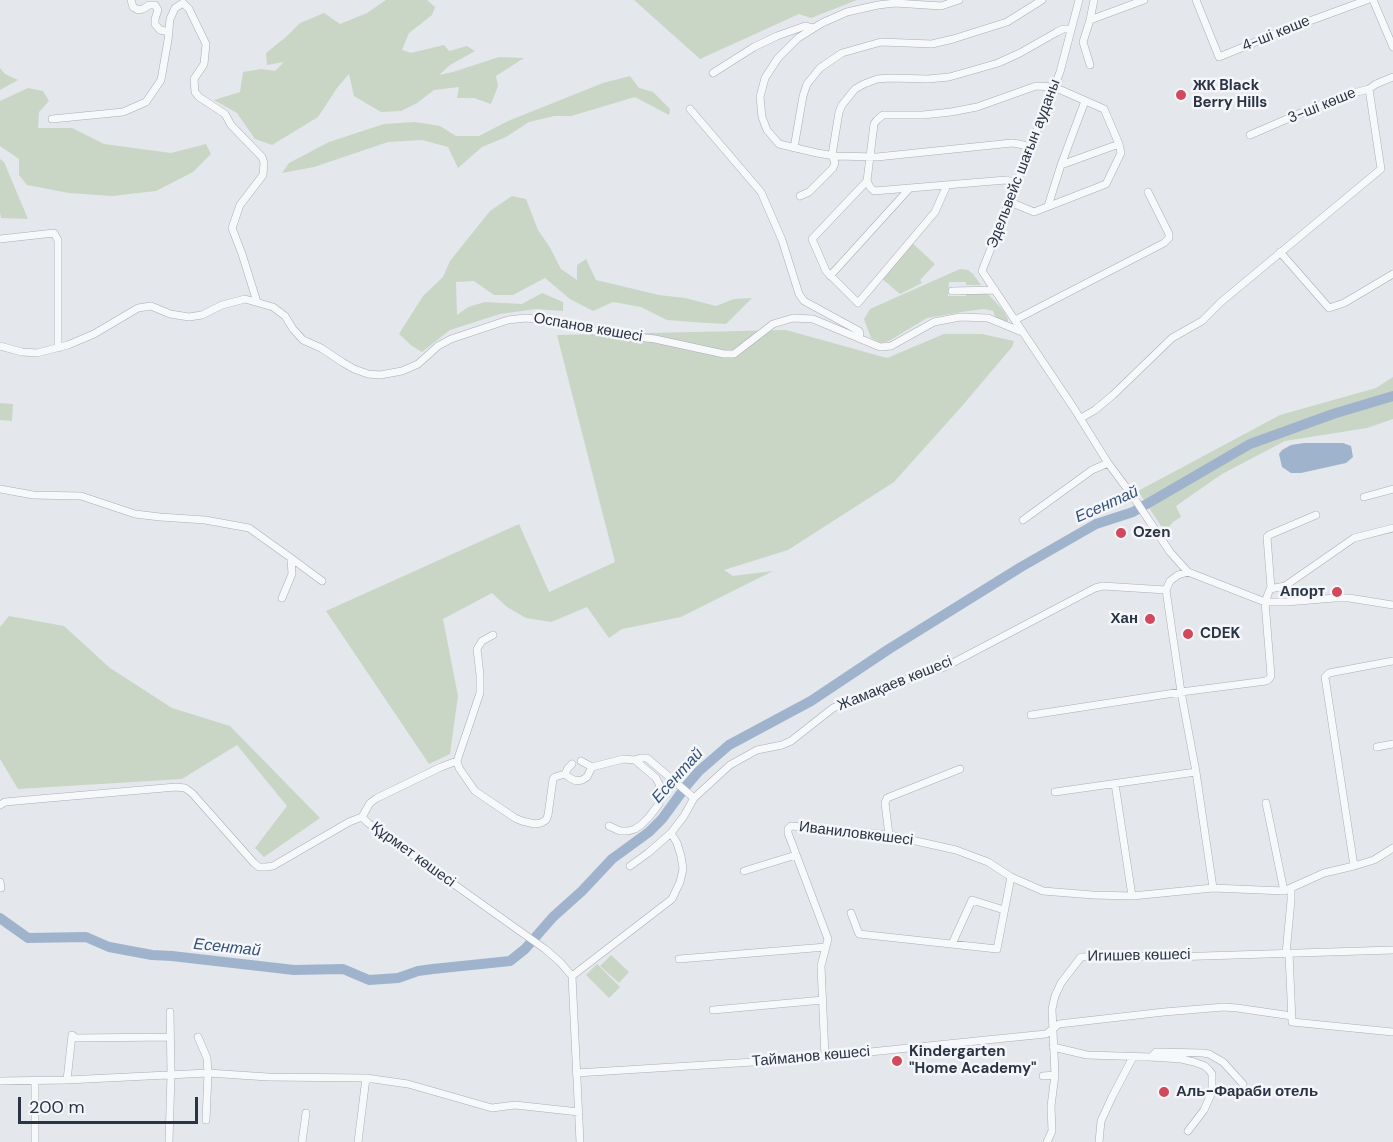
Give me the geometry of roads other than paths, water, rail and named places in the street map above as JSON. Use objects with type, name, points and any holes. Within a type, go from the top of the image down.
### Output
[{"type":"street","points":[[131,0],[133,7],[138,10],[155,5],[158,10],[155,24],[160,30],[169,32]]},
{"type":"street","points":[[959,0],[941,6],[895,3],[847,12],[822,23],[798,38],[778,58],[765,78],[760,97],[762,117],[767,130],[779,144],[832,156],[870,157],[1012,143],[1031,147]]},
{"type":"street","points":[[794,148],[807,84],[820,68],[842,52],[881,42],[932,44],[953,39],[1007,22],[1042,0]]},
{"type":"street","name":"Эдельвейс шағын ауданы","points":[[1015,320],[982,271],[1060,72],[1079,0]]},
{"type":"street","points":[[1090,65],[1083,42],[1094,0]]},
{"type":"street","points":[[1090,20],[1144,0]]},
{"type":"street","name":"4-ші көше","points":[[1196,0],[1219,57],[1367,0]]},
{"type":"street","points":[[1373,0],[1393,47]]},
{"type":"street","points":[[52,119],[123,112],[147,102],[161,80],[170,19],[175,8],[183,3],[189,9],[206,44],[204,64],[194,79],[195,92],[225,114],[231,125],[262,157],[264,163],[263,175],[240,205],[232,228],[257,302]]},
{"type":"street","points":[[713,73],[754,47],[777,36],[805,26],[813,28]]},
{"type":"street","points":[[800,196],[809,192],[833,168],[835,163],[832,156],[839,112],[855,89],[877,79],[928,79],[966,72],[998,63],[1063,29],[1071,29]]},
{"type":"street","name":"3-ші көше","points":[[1250,135],[1338,97],[1369,89],[1393,77]]},
{"type":"street","points":[[874,191],[867,181],[874,124],[883,115],[951,112],[977,107],[1036,86],[1054,87],[1104,109],[1121,153],[1106,184],[1034,212],[1010,202]]},
{"type":"street","points":[[1081,418],[1113,395],[1172,338],[1202,321],[1280,252],[1381,170],[1369,89]]},
{"type":"street","points":[[1048,206],[1085,101]]},
{"type":"street","points":[[690,109],[761,192],[782,240],[804,301],[859,331],[859,338]]},
{"type":"street","points":[[1061,165],[1119,144]]},
{"type":"street","points":[[856,193],[1006,180],[1017,183]]},
{"type":"street","points":[[867,181],[812,239],[826,271],[858,303],[935,212],[947,185]]},
{"type":"street","points":[[830,276],[909,189]]},
{"type":"street","points":[[1148,192],[1169,234],[1164,243],[1015,320],[1022,332],[1081,418],[1108,463],[1170,552],[1188,572],[1265,602],[1342,598],[1393,605]]},
{"type":"street","points":[[0,238],[54,234],[58,240],[58,348]]},
{"type":"street","points":[[1280,252],[1329,308],[1344,303],[1393,274]]},
{"type":"street","points":[[952,291],[995,290]]},
{"type":"street","name":"Оспанов көшесі","points":[[0,346],[22,352],[37,353],[68,345],[94,334],[138,308],[151,306],[170,314],[189,317],[202,315],[222,305],[245,299],[273,307],[285,316],[303,340],[321,348],[354,369],[381,375],[402,371],[418,364],[438,346],[451,339],[508,320],[525,318],[547,320],[603,333],[655,339],[724,354],[734,354],[773,324],[794,318],[813,319],[880,346],[891,346],[934,322],[960,317],[988,318],[1022,332]]},
{"type":"street","points":[[1023,520],[1092,470],[1108,463]]},
{"type":"street","points":[[0,489],[33,495],[81,496],[135,514],[205,520],[249,528],[322,581]]},
{"type":"street","points":[[1364,497],[1393,489]]},
{"type":"street","points":[[1031,715],[1269,679],[1271,676],[1265,602],[1270,588],[1267,537],[1316,515]]},
{"type":"street","points":[[1270,588],[1286,585],[1354,538],[1393,528]]},
{"type":"street","points":[[282,598],[292,574],[291,558]]},
{"type":"street","points":[[1188,572],[1170,581],[1166,591],[1213,888]]},
{"type":"street","name":"Жамақаев көшесі","points":[[630,866],[670,833],[684,816],[694,798],[736,761],[757,750],[791,741],[833,708],[876,690],[945,667],[1095,588],[1103,586],[1166,591]]},
{"type":"street","points":[[493,635],[482,641],[477,649],[480,693],[457,762],[459,768],[475,791],[515,818],[536,824],[546,820],[548,815],[553,779],[565,774],[573,764]]},
{"type":"street","points":[[1354,866],[1326,677],[1329,673],[1393,661]]},
{"type":"street","points":[[1377,747],[1393,744]]},
{"type":"street","points":[[580,761],[592,766],[623,759],[647,758],[694,798]]},
{"type":"street","points":[[609,826],[620,831],[635,829],[649,817],[658,804],[660,784],[635,760]]},
{"type":"street","points":[[362,817],[370,803],[377,798],[441,767],[457,762]]},
{"type":"street","points":[[565,774],[576,781],[582,780],[591,772],[592,766]]},
{"type":"street","points":[[889,835],[885,803],[887,798],[960,769]]},
{"type":"street","points":[[1055,792],[1196,772]]},
{"type":"street","points":[[1115,784],[1132,896]]},
{"type":"street","name":"Құрмет көшесі","points":[[0,805],[5,802],[185,788],[260,867],[273,866],[349,822],[362,817],[540,945],[572,976]]},
{"type":"street","points":[[1266,803],[1291,900],[1287,953],[1292,1016]]},
{"type":"street","name":"Иваниловкөшесі","points":[[825,1056],[821,966],[828,939],[788,834],[791,826],[889,835],[956,850],[988,862],[1011,877],[1043,891],[1132,896],[1213,888],[1287,890],[1324,873],[1374,860],[1393,848]]},
{"type":"street","points":[[580,1142],[572,976],[672,899],[683,869],[677,843],[670,833]]},
{"type":"street","points":[[744,871],[796,855]]},
{"type":"street","points":[[851,913],[859,934],[997,949],[1011,877]]},
{"type":"street","points":[[0,882],[1,888]]},
{"type":"street","points":[[952,944],[972,900],[1004,910]]},
{"type":"street","points":[[679,959],[826,947]]},
{"type":"street","name":"Игишев көшесі","points":[[1047,1142],[1052,1131],[1051,1106],[1055,1075],[1052,1010],[1061,983],[1081,957],[1172,957],[1393,950]]},
{"type":"street","points":[[713,1010],[823,1000]]},
{"type":"street","name":"Тайманов көшесі","points":[[576,1073],[802,1059],[1046,1034],[1059,1024],[1127,1015],[1224,1007],[1292,1016],[1292,1022],[1393,1032]]},
{"type":"street","points":[[169,1142],[170,1012]]},
{"type":"street","points":[[67,1080],[72,1035],[76,1038],[170,1037]]},
{"type":"street","points":[[198,1037],[206,1054],[208,1073],[206,1120]]},
{"type":"street","points":[[1053,1047],[1087,1055],[1151,1057],[1194,1062],[1209,1070],[1212,1074],[1212,1092],[1209,1101],[1188,1131]]},
{"type":"street","points":[[1151,1057],[1156,1052],[1209,1054],[1222,1062],[1243,1084]]},
{"type":"street","points":[[1099,1142],[1101,1121],[1133,1058]]},
{"type":"street","points":[[0,1082],[208,1073],[268,1077],[366,1078],[408,1084],[492,1108],[515,1105],[579,1112]]},
{"type":"street","points":[[1043,1076],[1055,1075]]},
{"type":"street","points":[[358,1142],[366,1078]]},
{"type":"street","points":[[35,1081],[35,1142]]},
{"type":"street","points":[[302,1142],[306,1113]]},
{"type":"water","points":[[1343,443],[1351,446],[1353,457],[1346,463],[1291,473],[1282,467],[1279,454],[1291,445]]},
{"type":"waterway","name":"Есентай","points":[[0,918],[28,938],[86,937],[109,947],[152,955],[294,970],[343,969],[369,980],[398,978],[418,971],[510,961],[525,949],[553,917],[612,859],[649,832],[662,819],[699,771],[729,745],[811,701],[889,649],[1021,567],[1096,524],[1133,512],[1250,444],[1333,414],[1393,396]]},
{"type":"place","name":"ЖК Black Berry Hills","points":[[1181,95]]},
{"type":"place","name":"Ozen","points":[[1121,533]]},
{"type":"place","name":"Апорт","points":[[1337,592]]},
{"type":"place","name":"Хан","points":[[1150,619]]},
{"type":"place","name":"CDEK","points":[[1188,634]]},
{"type":"place","name":"Kindergarten \"Home Academy\"","points":[[897,1061]]},
{"type":"place","name":"Аль-Фараби отель","points":[[1164,1092]]}]
